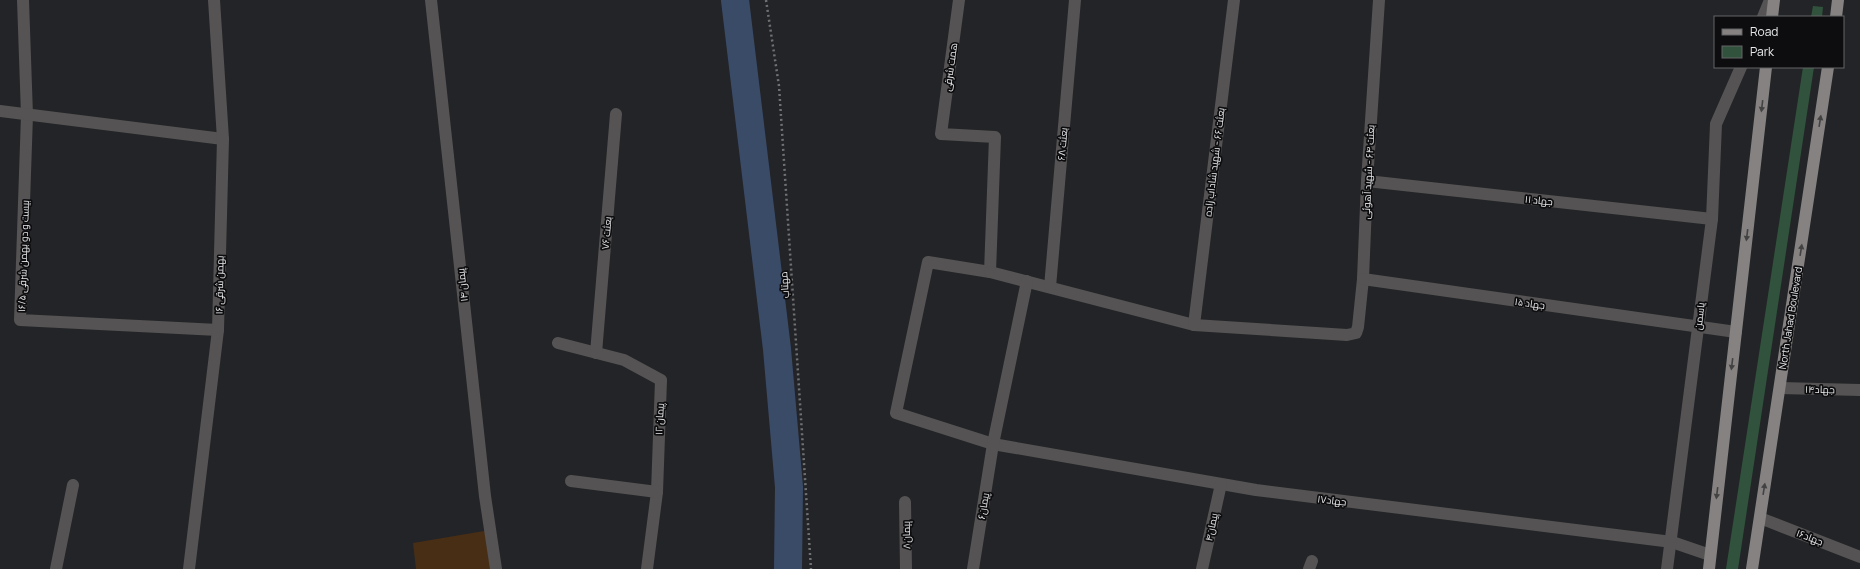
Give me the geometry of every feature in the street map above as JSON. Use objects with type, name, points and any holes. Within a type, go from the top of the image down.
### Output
[{"type":"main road","points":[[1772,16],[1774,0]]},
{"type":"main road","points":[[1836,16],[1838,0]]},
{"type":"main road","points":[[1709,569],[1766,68]]},
{"type":"main road","name":"North Jahad Boulevard","points":[[1752,569],[1828,68]]},
{"type":"street","points":[[23,0],[27,115]]},
{"type":"street","name":"بهمن شرقی ۱۶","points":[[189,569],[218,330],[223,139],[214,0]]},
{"type":"street","name":"پیمان ۱۴","points":[[431,0],[485,496],[496,569]]},
{"type":"street","name":"همت شرقی","points":[[959,0],[941,134],[995,137],[990,272]]},
{"type":"street","name":"بعثت ۶۸","points":[[1050,287],[1075,0]]},
{"type":"street","name":"بعثت ۶۶ - شهید شاداب زاده","points":[[1194,325],[1234,0]]},
{"type":"street","name":"بعثت ۶۴ - شهید آهوئی","points":[[1194,325],[1347,336],[1356,333],[1358,327],[1363,279],[1367,182],[1379,0]]},
{"type":"street","points":[[1763,16],[1770,0]]},
{"type":"street","name":"یاسمن","points":[[1667,569],[1672,542],[1712,219],[1716,124],[1741,68]]},
{"type":"street","points":[[0,111],[223,139]]},
{"type":"street","name":"بعثت ۷۶","points":[[596,352],[616,114]]},
{"type":"street","name":"بیست و دو بهمن شرقی ۱۶/۵","points":[[27,115],[20,320],[218,330]]},
{"type":"street","name":"جهاد ۱۱","points":[[1367,182],[1712,219]]},
{"type":"street","name":"جهاد۱۷","points":[[990,272],[928,262],[896,413],[994,444],[1221,484],[1256,490],[1672,542],[1710,555]]},
{"type":"street","points":[[990,272],[1194,325]]},
{"type":"street","name":"جهاد ۱۵","points":[[1363,279],[1736,332]]},
{"type":"street","name":"پیمان۶","points":[[973,569],[994,444],[1027,281]]},
{"type":"street","name":"پیمان ۱۲","points":[[558,343],[624,360],[661,380],[657,492],[647,569]]},
{"type":"street","name":"جهاد۱۴","points":[[1780,388],[1860,390]]},
{"type":"street","points":[[571,481],[657,492]]},
{"type":"street","name":"پیمان۴","points":[[1202,569],[1221,484]]},
{"type":"street","points":[[56,569],[73,485]]},
{"type":"street","name":"پیمان۸","points":[[905,502],[906,569]]},
{"type":"street","name":"جهاد۱۶","points":[[1760,518],[1860,557]]},
{"type":"path","name":"مهتاب","points":[[766,0],[779,86],[811,569]]},
{"type":"green space","points":[[1813,6],[1823,7],[1822,16],[1811,16]]},
{"type":"green space","points":[[1803,68],[1814,68],[1738,569],[1726,569]]},
{"type":"building","points":[[490,530],[496,569],[416,569],[413,543]]},
{"type":"waterway","points":[[735,0],[777,349],[789,487],[788,569]]}]
